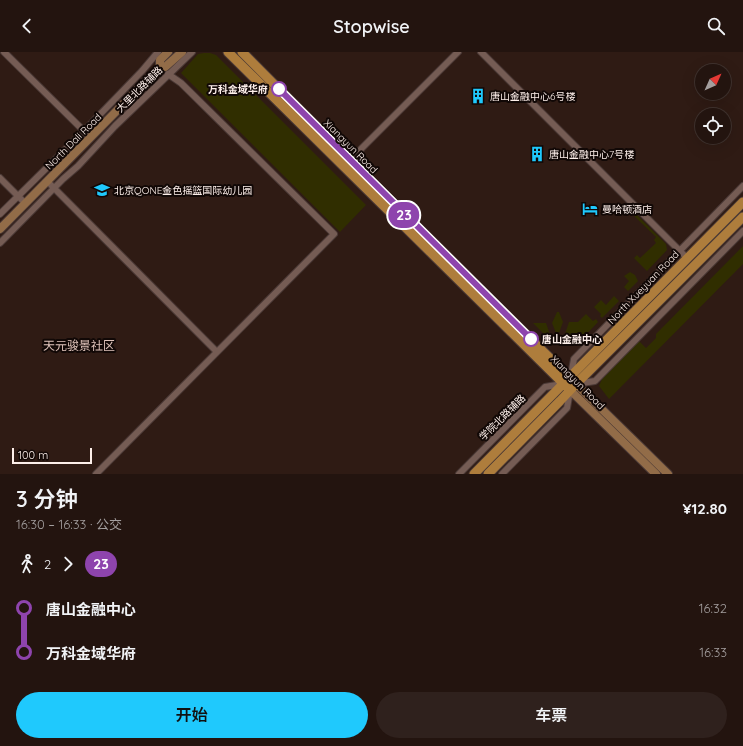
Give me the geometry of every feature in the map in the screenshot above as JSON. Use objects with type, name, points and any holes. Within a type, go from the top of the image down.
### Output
[{"type":"main road","name":"North Dali Road","points":[[160,67],[160,60],[168,52]]},
{"type":"main road","name":"North Dali Road","points":[[0,229],[47,181],[87,134],[160,67],[165,67],[182,52]]},
{"type":"main road","name":"Xiangyun Road","points":[[228,52],[570,384],[668,474]]},
{"type":"main road","name":"Xiangyun Road","points":[[242,52],[570,384],[656,474]]},
{"type":"main road","name":"North Xueyuan Road","points":[[488,474],[525,444],[570,384],[687,258],[743,202]]},
{"type":"main road","name":"North Xueyuan Road","points":[[474,474],[724,237],[743,217]]},
{"type":"main road","points":[[716,229],[724,237]]},
{"type":"street","points":[[4,52],[87,134]]},
{"type":"street","name":"大里北路辅路","points":[[0,214],[87,134],[158,52]]},
{"type":"street","name":"大里北路辅路","points":[[0,243],[54,188],[78,166],[115,126],[192,52]]},
{"type":"street","points":[[355,166],[361,149],[458,52]]},
{"type":"street","points":[[481,52],[687,258]]},
{"type":"street","points":[[96,474],[334,234],[181,83],[168,74]]},
{"type":"street","points":[[0,178],[25,203]]},
{"type":"street","points":[[47,181],[217,352]]},
{"type":"street","points":[[570,384],[574,359],[743,186]]},
{"type":"street","points":[[708,222],[716,229]]},
{"type":"street","name":"学院北路辅路","points":[[459,474],[545,387],[595,381],[743,231]]},
{"type":"street","points":[[724,237],[731,244]]},
{"type":"street","points":[[502,474],[525,444]]},
{"type":"shaded area","points":[[204,53],[216,55],[366,205],[340,232],[181,73],[198,54]]},
{"type":"shaded area","points":[[634,212],[666,244],[667,250],[647,271],[634,258],[637,255],[640,258],[656,243],[654,240],[656,237],[632,214]]},
{"type":"shaded area","points":[[743,246],[743,264],[609,399],[599,386],[602,379],[639,341],[646,348],[656,338],[656,334]]},
{"type":"shaded area","points":[[630,272],[635,275],[638,281],[628,291],[624,287],[629,281],[624,276]]},
{"type":"shaded area","points":[[614,296],[619,301],[602,318],[600,316],[601,314],[594,307],[601,300],[606,305]]},
{"type":"shaded area","points":[[557,312],[559,312],[563,322],[559,333],[556,333],[552,323]]},
{"type":"shaded area","points":[[586,314],[593,321],[596,319],[598,322],[580,341],[563,340],[569,322],[578,322]]},
{"type":"shaded area","points":[[533,323],[546,323],[552,340],[550,340]]},
{"type":"bus line","name":"23","points":[[279,89],[531,339]]},
{"type":"place","name":"万科金域华府","points":[[279,89]]},
{"type":"place","name":"唐山金融中心6号楼","points":[[478,96]]},
{"type":"place","name":"唐山金融中心7号楼","points":[[537,154]]},
{"type":"place","name":"北京QONE金色摇篮国际幼儿园","points":[[102,190]]},
{"type":"place","name":"曼哈顿酒店","points":[[590,209]]},
{"type":"place","name":"唐山金融中心","points":[[531,339]]},
{"type":"district","name":"天元骏景社区","points":[[79,346]]}]
